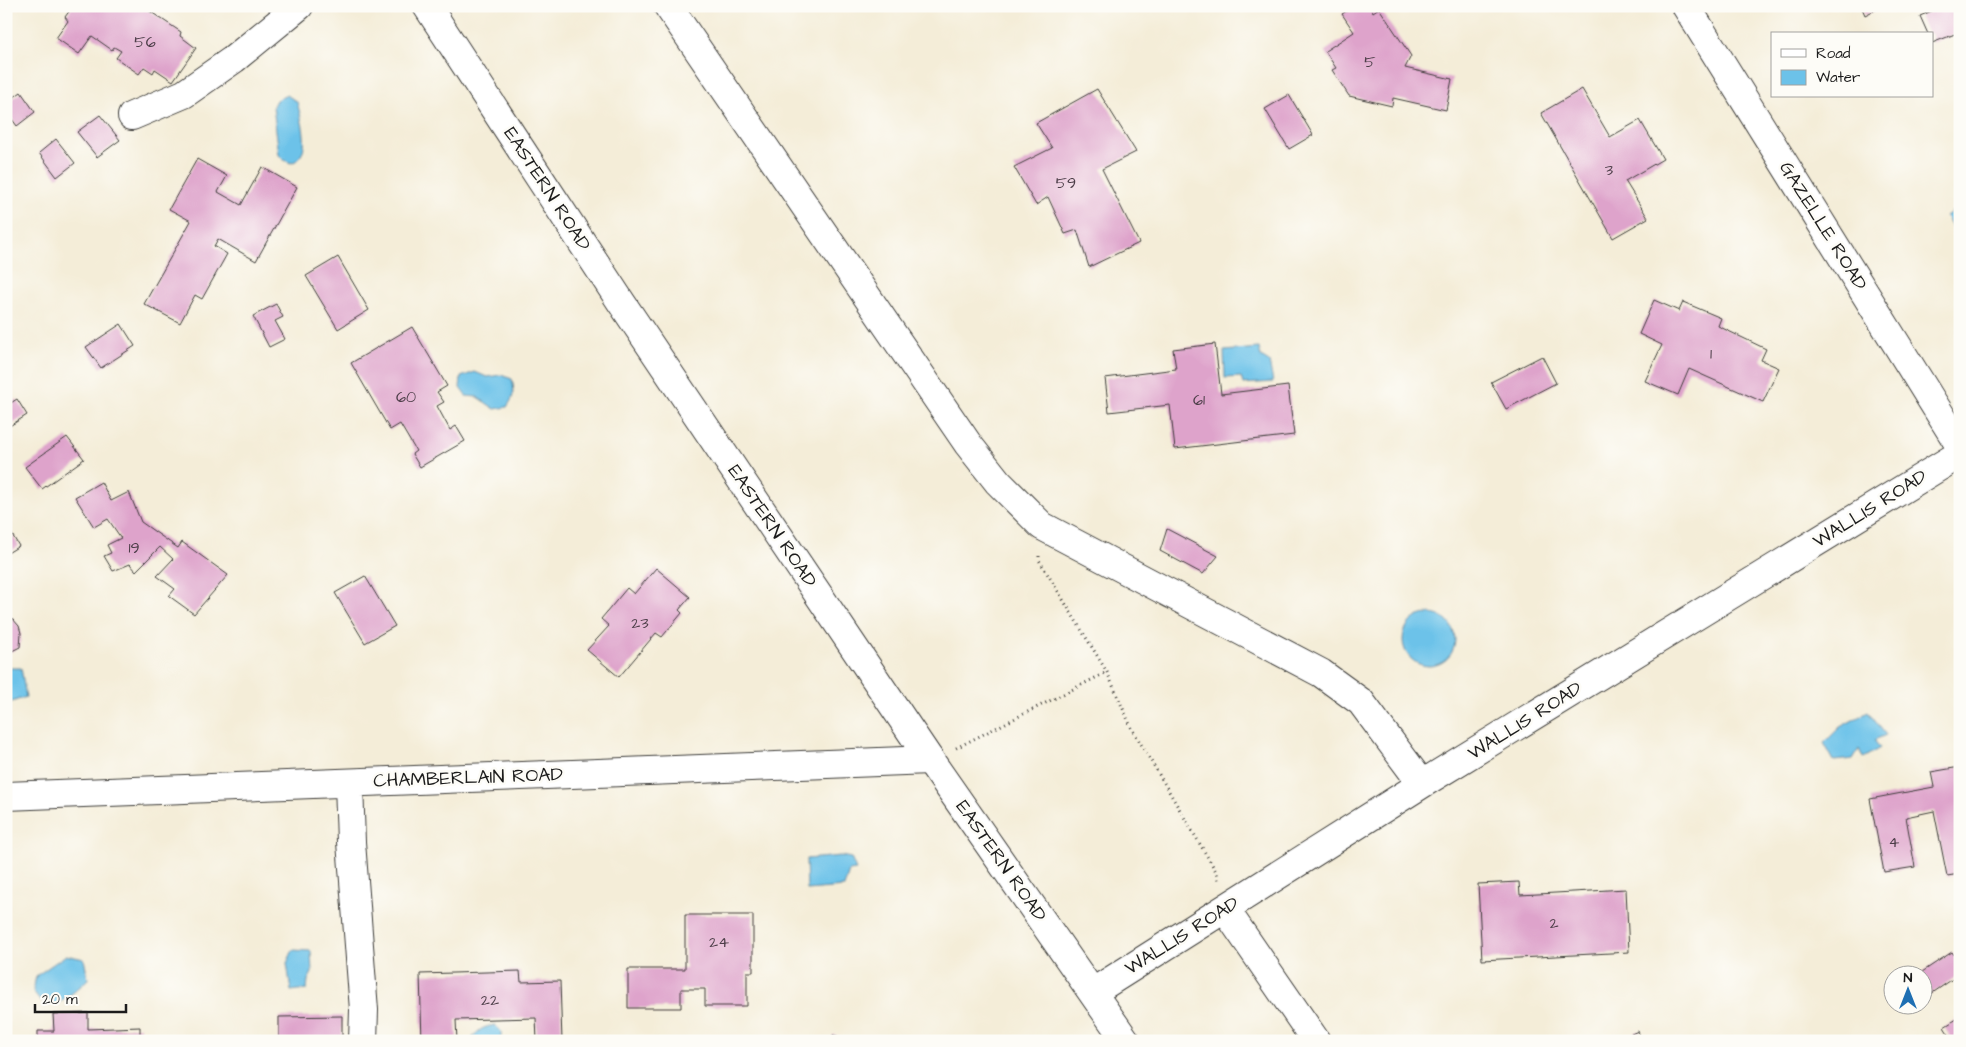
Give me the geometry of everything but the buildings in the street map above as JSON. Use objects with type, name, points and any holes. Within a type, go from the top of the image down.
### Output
[{"type":"street","points":[[132,116],[184,94],[234,59],[299,6]]},
{"type":"street","name":"EASTERN ROAD","points":[[427,6],[621,302],[930,760],[1126,1041]]},
{"type":"street","points":[[668,6],[968,444],[998,482],[1042,526],[1321,673],[1361,702],[1422,784]]},
{"type":"street","name":"GAZELLE ROAD","points":[[1686,6],[1960,446]]},
{"type":"street","name":"WALLIS ROAD","points":[[1093,992],[1422,784],[1960,454]]},
{"type":"street","name":"CHAMBERLAIN ROAD","points":[[6,796],[930,760]]},
{"type":"street","points":[[349,783],[351,842],[364,1010],[363,1041]]},
{"type":"street","points":[[1225,909],[1316,1041]]},
{"type":"path","points":[[1042,526],[1039,560],[1107,672],[1131,728],[1217,873],[1225,909]]},
{"type":"path","points":[[930,760],[1107,672]]},
{"type":"water","points":[[287,95],[297,102],[304,136],[302,153],[298,159],[291,163],[279,155],[273,106],[276,100]]},
{"type":"water","points":[[1960,206],[1960,235],[1958,236],[1946,216]]},
{"type":"water","points":[[1259,348],[1261,357],[1269,362],[1273,382],[1243,384],[1241,377],[1225,378],[1224,351]]},
{"type":"water","points":[[475,372],[487,377],[501,375],[512,379],[513,394],[507,407],[495,409],[477,397],[466,396],[460,388],[461,377]]},
{"type":"water","points":[[1429,614],[1439,616],[1447,622],[1453,630],[1455,640],[1453,650],[1447,658],[1439,664],[1429,666],[1419,664],[1411,658],[1405,650],[1403,640],[1405,630],[1411,622],[1419,616]]},
{"type":"water","points":[[7,668],[21,668],[26,697],[6,704]]},
{"type":"water","points":[[1868,712],[1886,735],[1874,740],[1880,748],[1863,758],[1859,749],[1853,759],[1834,761],[1824,743],[1840,727]]},
{"type":"water","points":[[841,856],[851,858],[856,870],[849,871],[844,887],[807,890],[806,859]]},
{"type":"water","points":[[293,950],[311,951],[312,973],[308,980],[307,989],[291,991],[287,963]]},
{"type":"water","points":[[66,955],[84,959],[88,979],[74,992],[56,1004],[40,1000],[33,991],[36,976]]},
{"type":"water","points":[[495,1025],[501,1031],[501,1041],[471,1041],[481,1030]]}]
